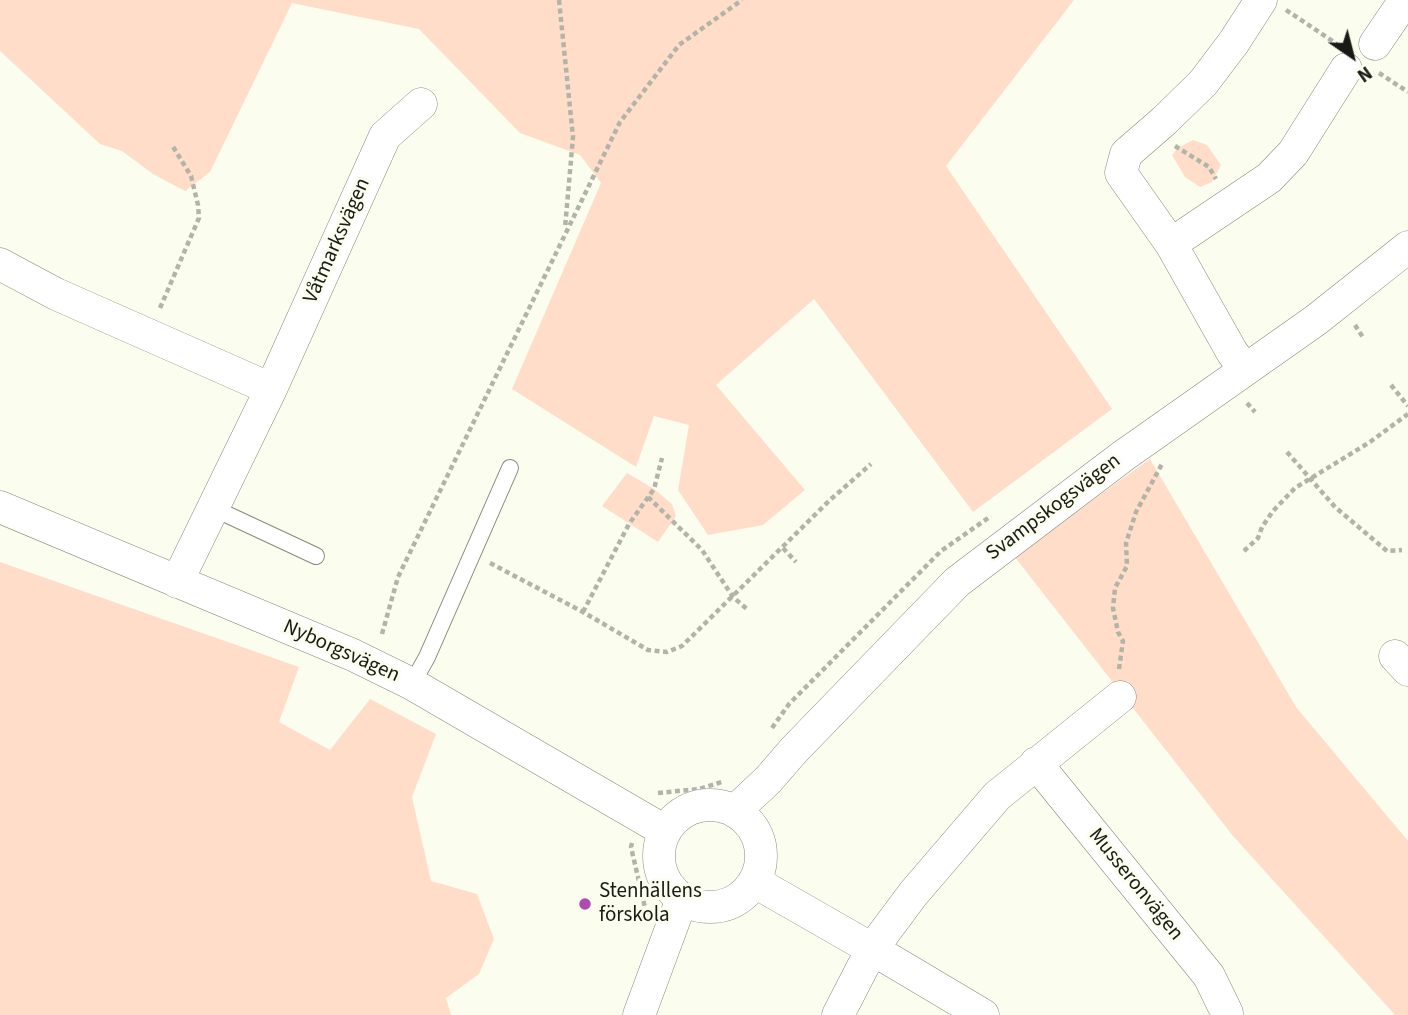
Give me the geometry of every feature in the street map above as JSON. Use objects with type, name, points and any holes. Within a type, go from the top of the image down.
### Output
[{"type":"street","points":[[1245,370],[1171,244],[1121,173],[1126,154],[1203,83],[1261,0]]},
{"type":"street","points":[[1375,44],[1405,0]]},
{"type":"street","points":[[1171,244],[1269,178],[1293,153],[1346,69]]},
{"type":"street","name":"Våtmarksvägen","points":[[177,582],[271,389],[385,136],[421,104]]},
{"type":"street","name":"Svampskogsvägen","points":[[735,811],[768,780],[957,582],[1123,456],[1316,320],[1408,247]]},
{"type":"street","points":[[0,264],[56,294],[271,389]]},
{"type":"street","name":"Nyborgsvägen","points":[[0,507],[353,655],[412,684],[665,831]]},
{"type":"street","points":[[838,1015],[872,949],[913,894],[998,796],[1120,697]]},
{"type":"street","name":"Musseronvägen","points":[[1036,763],[1209,976],[1227,1013]]},
{"type":"street","points":[[718,805],[735,811],[752,826],[760,842],[761,865],[755,882],[735,901],[718,907],[698,906],[682,899],[666,884],[660,867],[659,848],[665,831],[679,815],[695,807],[718,805]]},
{"type":"street","points":[[755,882],[983,1015]]},
{"type":"street","points":[[639,1015],[682,899]]},
{"type":"lane","points":[[412,684],[427,657],[510,468]]},
{"type":"lane","points":[[213,508],[316,556]]},
{"type":"path","points":[[559,0],[573,137],[565,232]]},
{"type":"path","points":[[382,634],[398,577],[620,122],[679,45],[742,0]]},
{"type":"path","points":[[1157,128],[1182,151],[1209,167],[1235,202]]},
{"type":"path","points":[[147,334],[175,278],[199,218],[191,176],[172,145]]},
{"type":"path","points":[[1350,319],[1364,340]]},
{"type":"path","points":[[1391,385],[1408,407]]},
{"type":"path","points":[[1244,551],[1258,538],[1273,511],[1295,488],[1370,442],[1408,414]]},
{"type":"path","points":[[1287,452],[1335,507],[1387,551],[1402,550]]},
{"type":"path","points":[[1120,697],[1119,658],[1123,641],[1118,632],[1113,608],[1115,588],[1127,566],[1126,543],[1136,512],[1166,457]]},
{"type":"path","points":[[583,612],[629,524],[654,489],[662,458]]},
{"type":"path","points":[[471,554],[583,612],[648,650],[667,653],[682,646],[830,500],[871,464]]},
{"type":"path","points":[[648,497],[702,550],[733,597],[748,610]]},
{"type":"path","points":[[783,548],[796,562]]},
{"type":"shaded area","points":[[0,0],[1074,0],[946,166],[1112,409],[973,512],[814,299],[716,385],[805,490],[763,525],[708,535],[678,490],[689,425],[654,416],[636,467],[512,389],[601,183],[580,155],[520,133],[419,29],[292,3],[210,172],[185,191],[153,174],[122,151],[100,144],[0,51]]},
{"type":"shaded area","points":[[1193,140],[1207,145],[1221,165],[1212,182],[1200,187],[1185,177],[1172,155],[1178,148]]},
{"type":"shaded area","points":[[1150,459],[1296,707],[1408,841],[1408,1015],[1395,1015],[1233,836],[1014,556]]},
{"type":"shaded area","points":[[627,473],[654,489],[672,504],[676,516],[658,542],[602,506]]},
{"type":"shaded area","points":[[0,562],[299,667],[279,722],[330,750],[370,699],[436,734],[412,797],[431,881],[477,894],[494,939],[479,974],[446,998],[451,1015],[0,1015]]},
{"type":"place","name":"Stenhällens förskola","points":[[585,904]]}]
